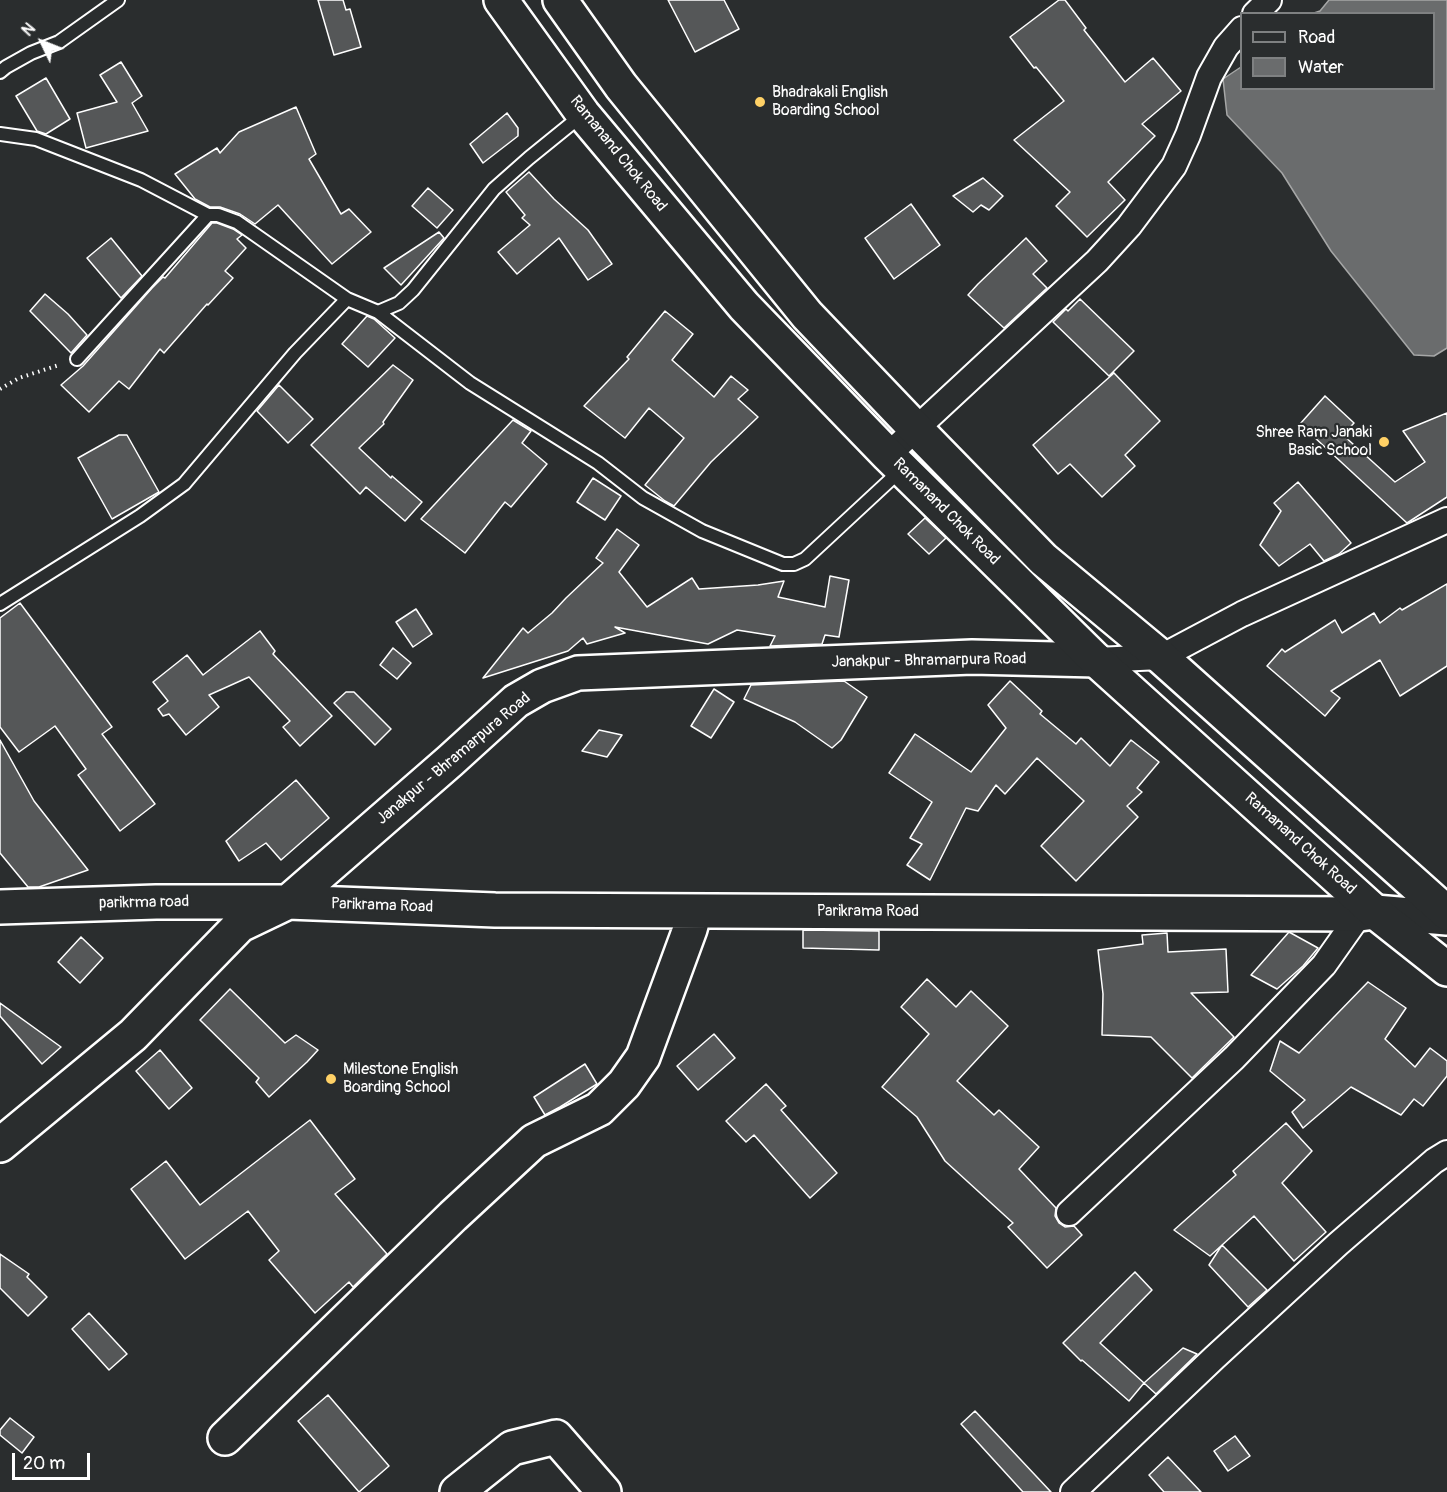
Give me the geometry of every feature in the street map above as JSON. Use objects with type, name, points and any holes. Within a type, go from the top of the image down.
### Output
[{"type":"main road","name":"Ramanand Chok Road","points":[[501,0],[583,114],[744,306],[895,462],[1096,660],[1367,913],[1447,969]]},
{"type":"main road","points":[[560,0],[621,86],[807,315],[916,429],[1043,559],[1161,657],[1447,913]]},
{"type":"main road","name":"Janakpur - Bhramarpura Road","points":[[0,1145],[133,1035],[240,925],[288,902],[516,701],[542,686],[578,673],[972,657],[1096,660]]},
{"type":"main road","name":"parikrma road","points":[[0,908],[156,902],[288,902]]},
{"type":"main road","name":"Parikrama Road","points":[[288,902],[495,910],[1367,913],[1447,918]]},
{"type":"main road","points":[[225,1438],[453,1216],[534,1141],[599,1109],[624,1084],[642,1057],[695,911]]},
{"type":"main road","points":[[457,1492],[512,1448],[556,1437],[604,1492]]},
{"type":"street","points":[[1257,12],[1269,0]]},
{"type":"street","points":[[895,462],[916,429],[1097,261],[1129,226],[1174,166],[1209,77],[1226,47],[1240,31]]},
{"type":"street","points":[[1096,660],[1161,657],[1242,614],[1447,520]]},
{"type":"street","points":[[1069,1212],[1234,1058],[1324,965],[1367,913]]},
{"type":"street","points":[[1073,1492],[1338,1244],[1434,1161],[1447,1153]]},
{"type":"lane","points":[[0,72],[31,53],[59,42],[118,0]]},
{"type":"lane","points":[[378,312],[399,303],[413,290],[494,189],[583,114]]},
{"type":"lane","points":[[0,134],[36,139],[141,180],[208,215],[218,215],[237,222],[347,299],[378,312],[470,383],[598,463],[643,498],[702,531],[783,564],[794,564],[805,559],[895,462]]},
{"type":"lane","points":[[77,359],[208,215]]},
{"type":"lane","points":[[0,604],[140,516],[184,484],[295,353],[347,299]]},
{"type":"path","points":[[0,389],[19,378],[77,359]]},
{"type":"water","points":[[1329,0],[1447,0],[1447,348],[1434,356],[1414,355],[1331,251],[1282,173],[1227,115],[1223,79],[1240,68],[1240,90],[1435,90],[1435,12],[1317,12]]},
{"type":"building","points":[[318,0],[343,0],[346,10],[350,9],[361,47],[334,55]]},
{"type":"building","points":[[668,0],[724,0],[739,29],[695,52]]},
{"type":"building","points":[[1059,0],[1065,0],[1086,28],[1084,30],[1125,82],[1153,58],[1181,91],[1142,124],[1155,136],[1108,182],[1125,200],[1087,237],[1056,206],[1070,192],[1014,140],[1064,101],[1010,37]]},
{"type":"building","points":[[121,62],[142,96],[132,103],[148,131],[86,148],[77,113],[117,102],[100,75]]},
{"type":"building","points":[[46,78],[70,119],[46,134],[37,131],[16,96]]},
{"type":"building","points":[[296,107],[316,154],[309,159],[341,214],[349,209],[371,232],[332,264],[278,205],[255,224],[240,214],[220,207],[210,207],[195,199],[175,174],[217,148],[220,153],[239,132]]},
{"type":"building","points":[[507,113],[518,128],[518,136],[483,163],[470,144]]},
{"type":"building","points":[[529,172],[588,230],[612,264],[588,280],[559,238],[517,274],[498,252],[530,225],[522,218],[525,215],[506,192]]},
{"type":"building","points":[[983,178],[1003,196],[989,210],[981,205],[973,212],[953,196]]},
{"type":"building","points":[[428,188],[453,210],[437,228],[412,206]]},
{"type":"building","points":[[911,204],[940,245],[894,279],[865,238]]},
{"type":"building","points":[[212,223],[233,229],[242,235],[237,239],[246,248],[225,271],[233,278],[164,353],[160,349],[129,389],[119,381],[89,412],[61,385],[83,366],[152,288],[163,277],[165,278]]},
{"type":"building","points":[[439,232],[444,238],[401,285],[384,268]]},
{"type":"building","points":[[111,238],[142,276],[121,298],[87,258]]},
{"type":"building","points":[[1026,238],[1047,261],[1033,274],[1047,288],[1004,328],[968,295]]},
{"type":"building","points":[[45,294],[87,335],[71,353],[30,311]]},
{"type":"building","points":[[1080,299],[1134,351],[1109,376],[1053,322]]},
{"type":"building","points":[[665,311],[693,334],[672,360],[714,397],[731,376],[748,390],[738,399],[758,417],[711,462],[674,506],[645,485],[684,438],[649,408],[625,438],[584,406],[629,359],[627,357]]},
{"type":"building","points":[[367,316],[374,319],[395,338],[368,367],[342,344]]},
{"type":"building","points":[[393,365],[413,380],[383,422],[384,424],[359,448],[391,478],[392,476],[422,502],[405,521],[366,487],[360,494],[311,445]]},
{"type":"building","points":[[1114,373],[1160,421],[1125,455],[1135,466],[1102,497],[1070,464],[1058,474],[1033,445]]},
{"type":"building","points":[[279,385],[313,419],[288,443],[257,411]]},
{"type":"building","points":[[1325,396],[1354,423],[1343,435],[1395,482],[1425,462],[1403,431],[1447,413],[1447,497],[1407,523],[1300,424]]},
{"type":"building","points":[[513,420],[531,431],[522,443],[547,464],[511,507],[505,502],[465,553],[421,519]]},
{"type":"building","points":[[119,435],[127,435],[159,492],[112,519],[78,458]]},
{"type":"building","points":[[593,478],[621,496],[605,520],[577,502]]},
{"type":"building","points":[[1298,482],[1351,543],[1339,554],[1324,561],[1310,544],[1279,566],[1260,545],[1281,511],[1274,503]]},
{"type":"building","points":[[925,518],[946,538],[929,554],[908,534]]},
{"type":"building","points":[[617,529],[639,545],[619,572],[647,607],[692,578],[699,589],[784,581],[778,597],[825,607],[830,576],[849,580],[839,637],[825,635],[822,644],[770,646],[775,636],[737,630],[708,644],[615,627],[625,633],[587,644],[583,638],[568,651],[483,678],[523,628],[528,633],[603,563],[596,558]]},
{"type":"building","points":[[1447,584],[1447,666],[1400,696],[1380,660],[1331,691],[1340,698],[1325,716],[1267,666],[1282,649],[1285,652],[1335,620],[1342,633],[1374,613],[1380,623],[1400,608],[1402,610]]},
{"type":"building","points":[[20,603],[112,727],[102,734],[155,804],[120,831],[78,775],[86,769],[55,726],[19,752],[0,727],[0,618]]},
{"type":"building","points":[[416,609],[432,634],[413,647],[396,622]]},
{"type":"building","points":[[260,631],[275,651],[273,654],[332,716],[300,746],[283,727],[290,721],[249,677],[209,695],[219,707],[186,735],[169,714],[163,716],[158,709],[168,701],[153,682],[187,655],[203,675]]},
{"type":"building","points":[[393,648],[411,663],[397,679],[380,665]]},
{"type":"building","points":[[844,681],[867,697],[841,740],[832,748],[795,722],[744,699],[751,685]]},
{"type":"building","points":[[1010,681],[1042,711],[1040,714],[1076,744],[1081,738],[1110,766],[1131,740],[1159,762],[1137,788],[1142,792],[1127,806],[1138,817],[1076,881],[1041,846],[1084,801],[1037,758],[1005,794],[996,785],[978,811],[966,808],[930,880],[907,865],[922,844],[910,838],[932,802],[889,773],[915,734],[971,772],[1006,728],[988,705]]},
{"type":"building","points":[[714,689],[734,702],[711,738],[691,726]]},
{"type":"building","points":[[346,692],[354,692],[391,729],[375,745],[334,703]]},
{"type":"building","points":[[599,730],[622,735],[607,757],[582,751]]},
{"type":"building","points":[[0,740],[34,801],[88,870],[39,887],[28,887],[0,853]]},
{"type":"building","points":[[296,780],[329,818],[281,860],[266,843],[239,861],[226,841]]},
{"type":"building","points":[[803,930],[879,931],[879,950],[803,948]]},
{"type":"building","points":[[1289,932],[1318,948],[1303,966],[1277,989],[1251,975]]},
{"type":"building","points":[[1167,933],[1168,952],[1226,949],[1228,992],[1191,993],[1234,1037],[1192,1078],[1151,1037],[1102,1035],[1103,994],[1098,950],[1143,944],[1142,935]]},
{"type":"building","points":[[81,937],[103,958],[80,983],[58,962]]},
{"type":"building","points":[[927,979],[956,1007],[971,991],[1008,1026],[957,1081],[994,1115],[999,1110],[1039,1147],[1019,1169],[1056,1208],[1055,1216],[1059,1223],[1065,1227],[1074,1226],[1082,1235],[1047,1268],[1008,1227],[1013,1223],[945,1161],[917,1117],[882,1087],[929,1034],[901,1007]]},
{"type":"building","points":[[1368,982],[1406,1008],[1385,1039],[1415,1067],[1430,1048],[1447,1061],[1447,1076],[1423,1106],[1414,1099],[1401,1115],[1351,1087],[1303,1128],[1292,1112],[1305,1100],[1270,1071],[1280,1041],[1299,1053]]},
{"type":"building","points":[[230,989],[285,1043],[296,1035],[318,1050],[269,1097],[256,1082],[259,1078],[200,1020]]},
{"type":"building","points":[[0,1003],[61,1047],[42,1064],[0,1016]]},
{"type":"building","points":[[714,1034],[735,1058],[698,1090],[677,1066]]},
{"type":"building","points":[[160,1050],[192,1088],[169,1109],[136,1071]]},
{"type":"building","points":[[585,1064],[597,1084],[545,1115],[534,1097]]},
{"type":"building","points":[[766,1084],[786,1106],[781,1110],[837,1173],[810,1198],[754,1135],[746,1142],[726,1121]]},
{"type":"building","points":[[310,1120],[355,1179],[335,1194],[387,1254],[353,1287],[349,1282],[315,1313],[269,1260],[279,1251],[248,1211],[185,1259],[131,1189],[166,1161],[200,1205]]},
{"type":"building","points":[[1286,1123],[1312,1151],[1282,1183],[1326,1232],[1294,1261],[1254,1216],[1210,1256],[1174,1230],[1236,1175],[1233,1171]]},
{"type":"building","points":[[1222,1245],[1267,1290],[1248,1307],[1209,1265]]},
{"type":"building","points":[[0,1254],[29,1274],[27,1277],[47,1297],[28,1316],[0,1288]]},
{"type":"building","points":[[1135,1272],[1152,1290],[1100,1343],[1144,1383],[1129,1401],[1063,1343]]},
{"type":"building","points":[[89,1313],[127,1354],[109,1370],[72,1329]]},
{"type":"building","points":[[1183,1348],[1197,1354],[1156,1394],[1144,1383]]},
{"type":"building","points":[[328,1395],[389,1466],[359,1492],[298,1421]]},
{"type":"building","points":[[975,1411],[1051,1492],[1023,1492],[961,1424]]},
{"type":"building","points":[[10,1418],[34,1437],[22,1453],[0,1435],[0,1430]]},
{"type":"building","points":[[1235,1436],[1250,1456],[1228,1471],[1214,1451]]},
{"type":"building","points":[[1168,1457],[1201,1492],[1164,1492],[1149,1475]]},
{"type":"place","name":"Bhadrakali English Boarding School","points":[[760,102]]},
{"type":"place","name":"Shree Ram Janaki Basic School","points":[[1384,442]]},
{"type":"place","name":"Milestone English Boarding School","points":[[331,1079]]}]
